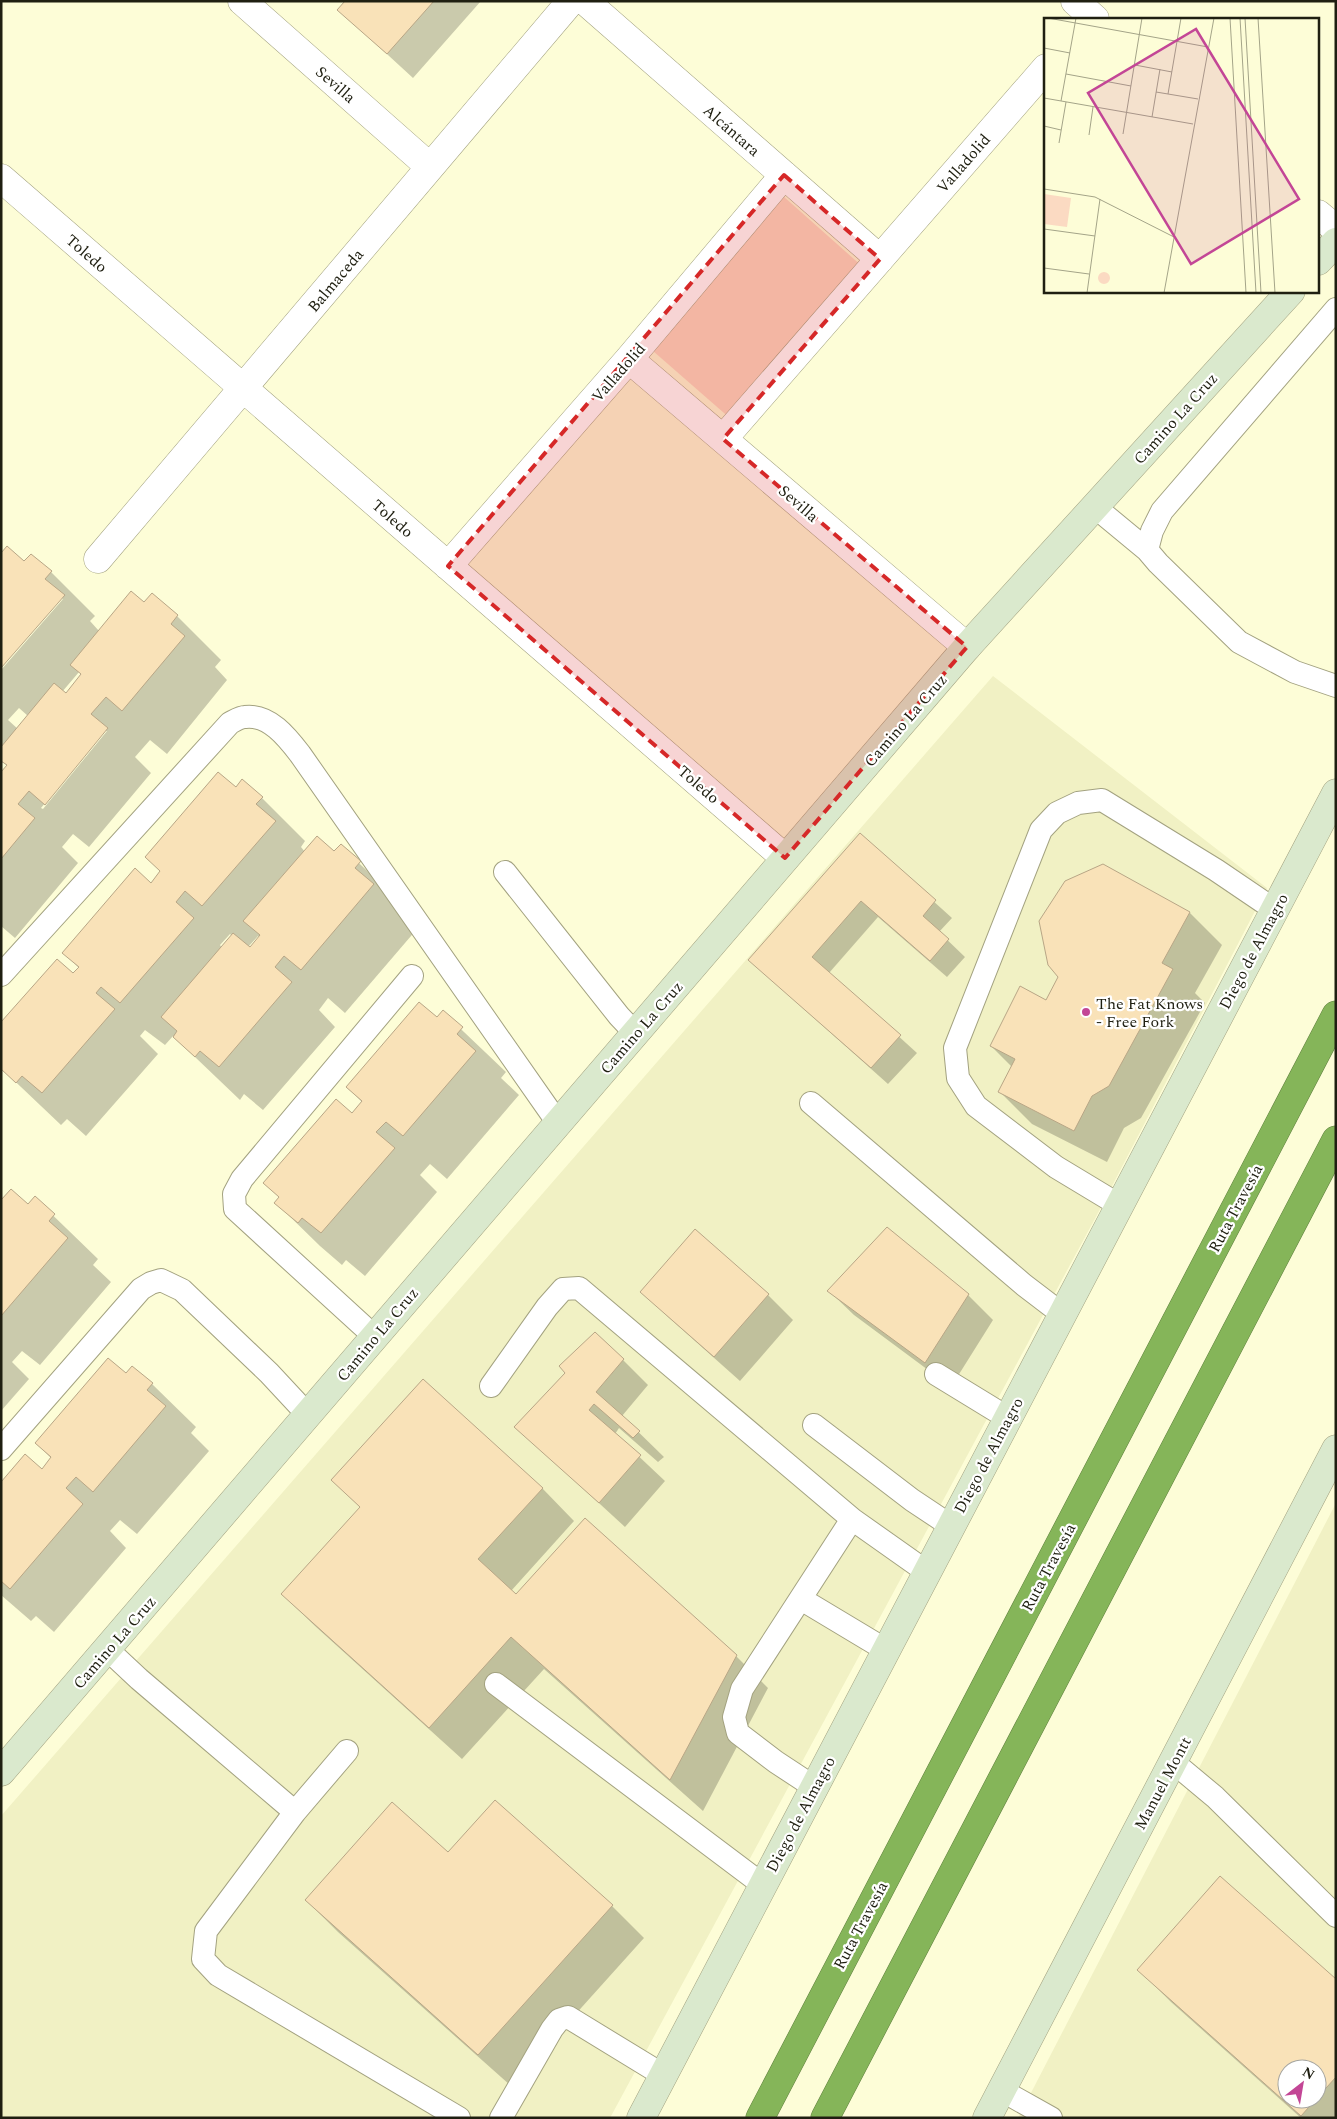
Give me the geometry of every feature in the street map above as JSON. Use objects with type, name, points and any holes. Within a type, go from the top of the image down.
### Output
[{"type":"highway","name":"Ruta Travesía","points":[[760,2118],[1336,1015]]},
{"type":"highway","points":[[825,2118],[1336,1140]]},
{"type":"main road","points":[[1320,259],[1336,242]]},
{"type":"main road","name":"Camino La Cruz","points":[[1,1772],[309,1416],[784,858],[967,647],[1290,292]]},
{"type":"main road","name":"Diego de Almagro","points":[[641,2118],[1336,793]]},
{"type":"main road","name":"Manuel Montt","points":[[987,2118],[1336,1449]]},
{"type":"street","name":"Sevilla","points":[[242,1],[430,167]]},
{"type":"street","name":"Balmaceda","points":[[98,559],[571,1]]},
{"type":"street","name":"Alcántara","points":[[585,1],[880,259]]},
{"type":"street","name":"Valladolid","points":[[723,439],[1044,70]]},
{"type":"street","name":"Valladolid","points":[[448,566],[629,360],[784,175]]},
{"type":"street","name":"Toledo","points":[[1,178],[784,858]]},
{"type":"street","points":[[1320,216],[1336,229]]},
{"type":"street","name":"Sevilla","points":[[629,360],[967,647]]},
{"type":"lane","points":[[1147,550],[1152,531],[1162,511],[1336,309]]},
{"type":"lane","points":[[1095,507],[1147,550],[1239,642],[1295,672],[1336,686]]},
{"type":"lane","points":[[1,975],[230,723],[244,717],[259,719],[281,730],[300,754],[558,1123]]},
{"type":"lane","points":[[1119,1205],[1056,1167],[976,1106],[958,1078],[955,1048],[1041,830],[1057,813],[1078,803],[1102,800],[1216,870],[1275,910]]},
{"type":"lane","points":[[505,872],[619,1016],[635,1033]]},
{"type":"lane","points":[[375,1337],[235,1209],[234,1194],[242,1179],[412,976]]},
{"type":"lane","points":[[811,1103],[1024,1285],[1062,1314]]},
{"type":"lane","points":[[1,1449],[141,1289],[161,1280],[182,1290],[269,1373],[309,1416]]},
{"type":"lane","points":[[491,1386],[547,1307],[563,1289],[579,1288],[852,1519],[927,1572]]},
{"type":"lane","points":[[936,1374],[1008,1418]]},
{"type":"lane","points":[[814,1425],[912,1500],[951,1526]]},
{"type":"lane","points":[[814,1787],[776,1762],[738,1733],[734,1717],[742,1689],[852,1519]]},
{"type":"lane","points":[[801,1600],[886,1650]]},
{"type":"lane","points":[[108,1650],[138,1679],[295,1812]]},
{"type":"lane","points":[[496,1684],[763,1885]]},
{"type":"lane","points":[[347,1751],[295,1812],[206,1931],[203,1959],[218,1975],[459,2118]]},
{"type":"lane","points":[[1173,1762],[1215,1798],[1336,1916]]},
{"type":"lane","points":[[500,2118],[552,2029],[559,2020],[568,2016],[663,2075]]},
{"type":"lane","points":[[1002,2090],[1051,2118]]},
{"type":"highlighted area","points":[[784,175],[880,259],[723,439],[967,647],[785,858],[448,566]]},
{"type":"shaded area","points":[[783,196],[864,268],[732,420],[645,344]]},
{"type":"shaded area","points":[[993,676],[1267,888],[1098,1213],[610,2118],[1,2118],[1,1816]]},
{"type":"shaded area","points":[[1336,1503],[1336,2118],[1018,2118]]},
{"type":"building","points":[[345,1],[434,1],[387,54],[337,10]]},
{"type":"building","points":[[7,546],[24,561],[31,554],[52,571],[45,579],[65,595],[1,668],[1,553]]},
{"type":"building","points":[[131,591],[144,602],[152,593],[178,615],[171,624],[185,636],[122,711],[106,697],[91,714],[108,728],[45,805],[29,791],[18,804],[35,818],[1,859],[1,772],[7,765],[1,761],[1,747],[54,683],[66,693],[81,674],[70,665]]},
{"type":"building","points":[[218,772],[236,787],[242,779],[263,797],[256,804],[276,821],[202,906],[185,891],[176,902],[194,918],[120,1003],[101,987],[96,993],[115,1009],[42,1093],[22,1076],[16,1083],[1,1069],[1,1022],[57,959],[73,973],[79,967],[62,953],[135,868],[151,883],[160,871],[145,857]]},
{"type":"building","points":[[860,833],[936,900],[923,916],[949,939],[930,961],[861,901],[812,957],[901,1035],[871,1068],[748,960]]},
{"type":"building","points":[[317,836],[334,851],[341,844],[361,861],[355,868],[374,884],[301,970],[284,956],[275,967],[292,982],[219,1067],[200,1051],[195,1057],[173,1037],[177,1031],[161,1017],[233,933],[250,947],[260,935],[243,921]]},
{"type":"building","points":[[1103,864],[1190,912],[1162,963],[1173,969],[1109,1086],[1092,1096],[1074,1131],[998,1092],[1015,1059],[990,1046],[1020,986],[1046,1000],[1058,977],[1048,965],[1039,921],[1065,881]]},
{"type":"building","points":[[419,1002],[437,1017],[443,1010],[463,1027],[457,1034],[476,1051],[403,1136],[386,1122],[376,1132],[395,1148],[321,1233],[302,1218],[298,1223],[274,1203],[279,1197],[263,1183],[336,1099],[352,1113],[362,1101],[346,1087]]},
{"type":"building","points":[[11,1189],[28,1204],[35,1196],[55,1214],[49,1221],[68,1238],[1,1316],[1,1200]]},
{"type":"building","points":[[887,1227],[969,1294],[925,1363],[827,1291]]},
{"type":"building","points":[[695,1229],[769,1294],[714,1357],[640,1292]]},
{"type":"building","points":[[595,1332],[624,1359],[596,1392],[640,1431],[633,1438],[594,1404],[589,1410],[641,1455],[599,1503],[514,1427],[565,1373],[559,1366]]},
{"type":"building","points":[[108,1358],[126,1373],[132,1366],[153,1383],[147,1390],[166,1406],[93,1492],[76,1477],[66,1488],[83,1504],[10,1589],[1,1581],[1,1482],[25,1454],[42,1469],[51,1457],[35,1443]]},
{"type":"building","points":[[423,1379],[543,1488],[478,1559],[516,1594],[585,1518],[737,1655],[670,1780],[511,1637],[429,1728],[281,1594],[360,1507],[331,1480]]},
{"type":"building","points":[[495,1800],[613,1905],[478,2055],[305,1900],[392,1802],[448,1852]]},
{"type":"building","points":[[1220,1876],[1336,1979],[1336,2077],[1327,2087],[1327,2059],[1277,2059],[1277,2095],[1137,1970]]},
{"type":"building","points":[[1293,2109],[1307,2109],[1301,2116]]},
{"type":"place","name":"The Fat Knows - Free Fork","points":[[1086,1012]]}]
